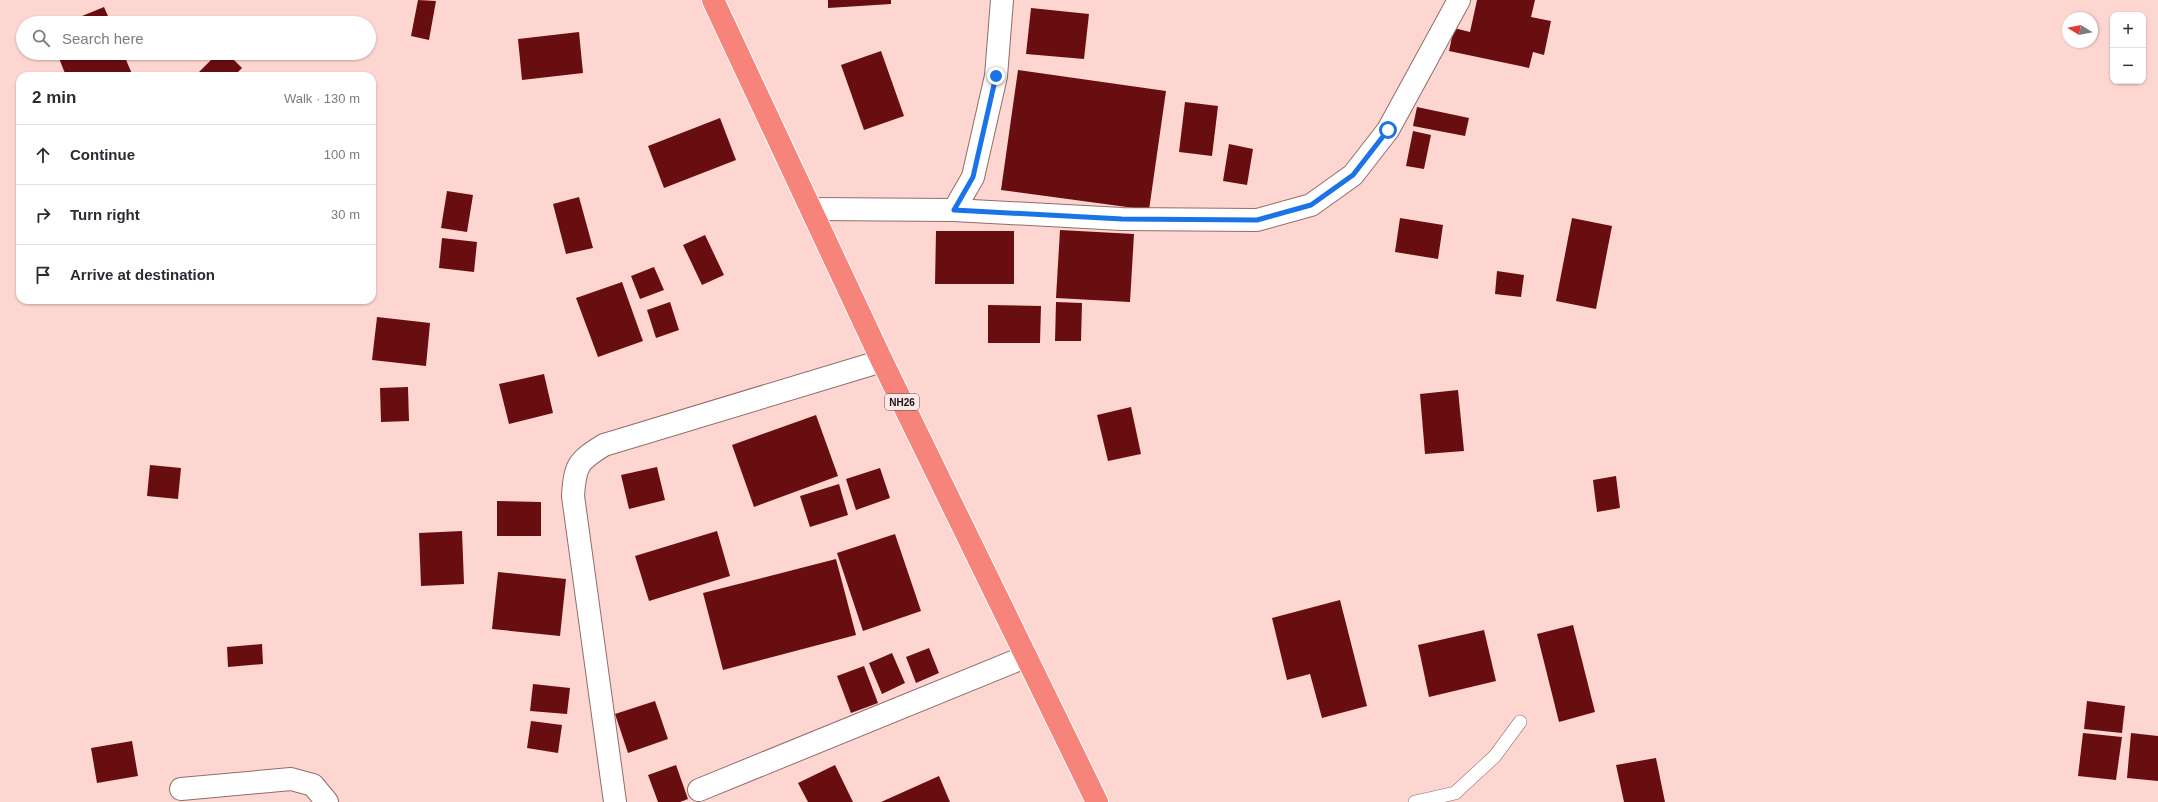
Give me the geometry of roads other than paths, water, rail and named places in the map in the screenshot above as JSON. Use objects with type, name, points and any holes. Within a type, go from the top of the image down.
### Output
[{"type":"highway","name":"NH26","points":[[713,0],[882,361],[1097,802]]},
{"type":"street","points":[[954,210],[973,177],[996,76],[1002,0]]},
{"type":"street","points":[[812,209],[954,210],[1122,219],[1257,220],[1311,205],[1353,175],[1388,130],[1459,0]]},
{"type":"street","points":[[614,802],[573,496],[575,476],[583,458],[604,445],[882,361]]},
{"type":"street","points":[[699,790],[1025,657]]},
{"type":"street","points":[[181,789],[291,779],[312,785],[327,802]]},
{"type":"lane","points":[[1415,802],[1455,793],[1495,756],[1520,722]]}]
